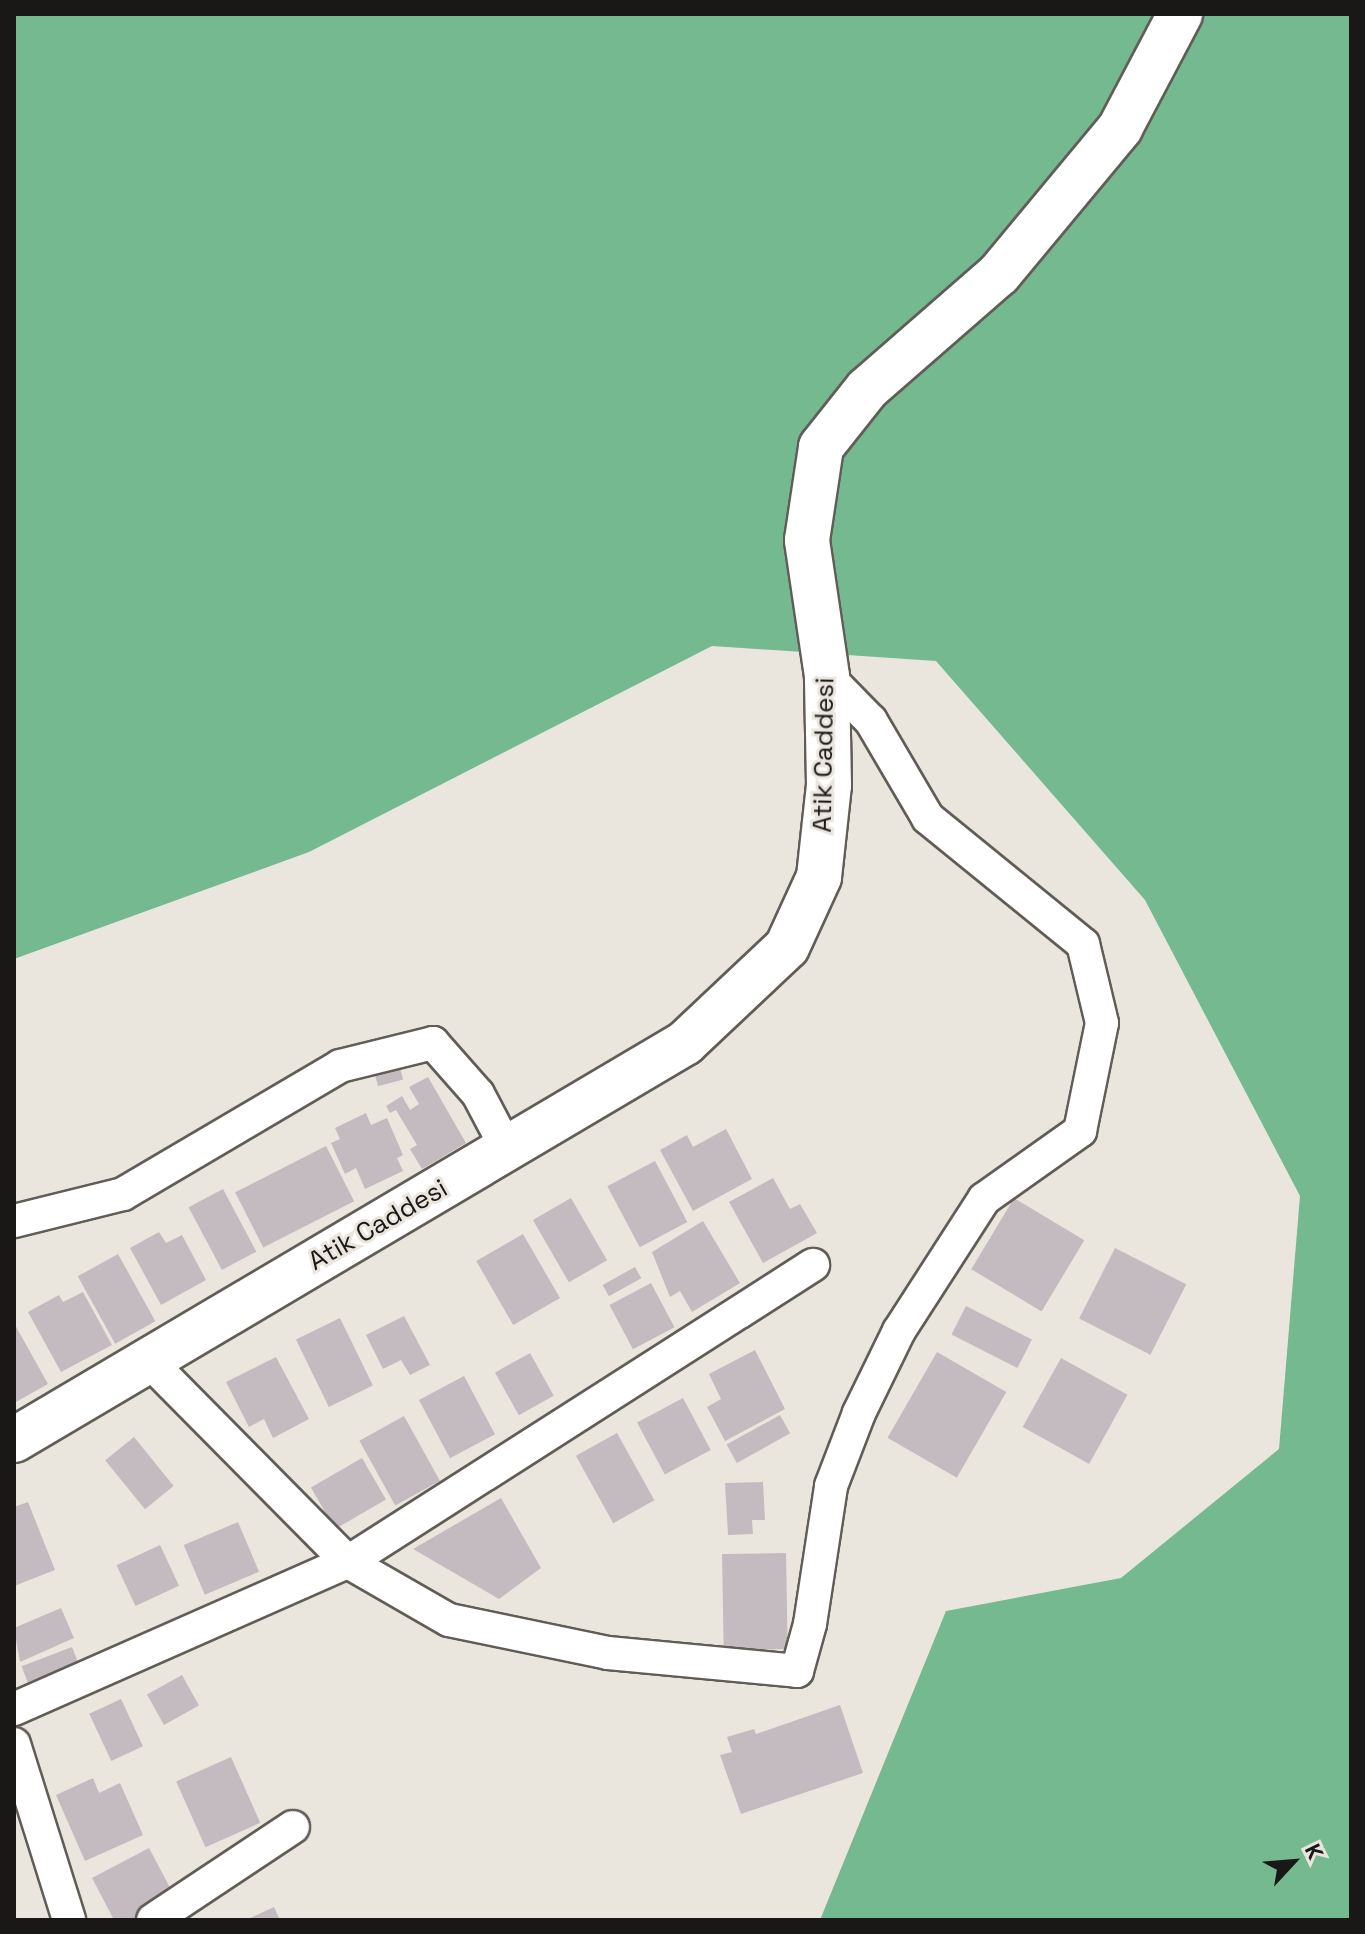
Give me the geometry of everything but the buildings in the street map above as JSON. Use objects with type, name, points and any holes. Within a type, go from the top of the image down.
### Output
[{"type":"street","name":"Atik Caddesi","points":[[14,1440],[685,1043],[787,947],[819,877],[829,785],[827,676],[807,540],[821,447],[867,389],[999,274],[1019,250],[1120,128],[1180,14]]},
{"type":"street","points":[[148,1360],[348,1562],[449,1620],[608,1653],[797,1671],[810,1624],[831,1486],[859,1413],[899,1331],[984,1199],[1080,1131],[1102,1023],[1083,944],[928,818],[871,721],[827,676]]},
{"type":"street","points":[[14,1221],[123,1194],[340,1066],[433,1043],[478,1094],[507,1149]]},
{"type":"street","points":[[14,1709],[348,1562],[813,1265]]},
{"type":"street","points":[[14,1744],[69,1920]]},
{"type":"street","points":[[153,1920],[293,1827]]},
{"type":"green space","points":[[14,14],[1351,14],[1351,1920],[820,1920],[946,1611],[1121,1578],[1279,1449],[1300,1196],[1145,900],[936,661],[712,646],[309,852],[14,959]]}]
